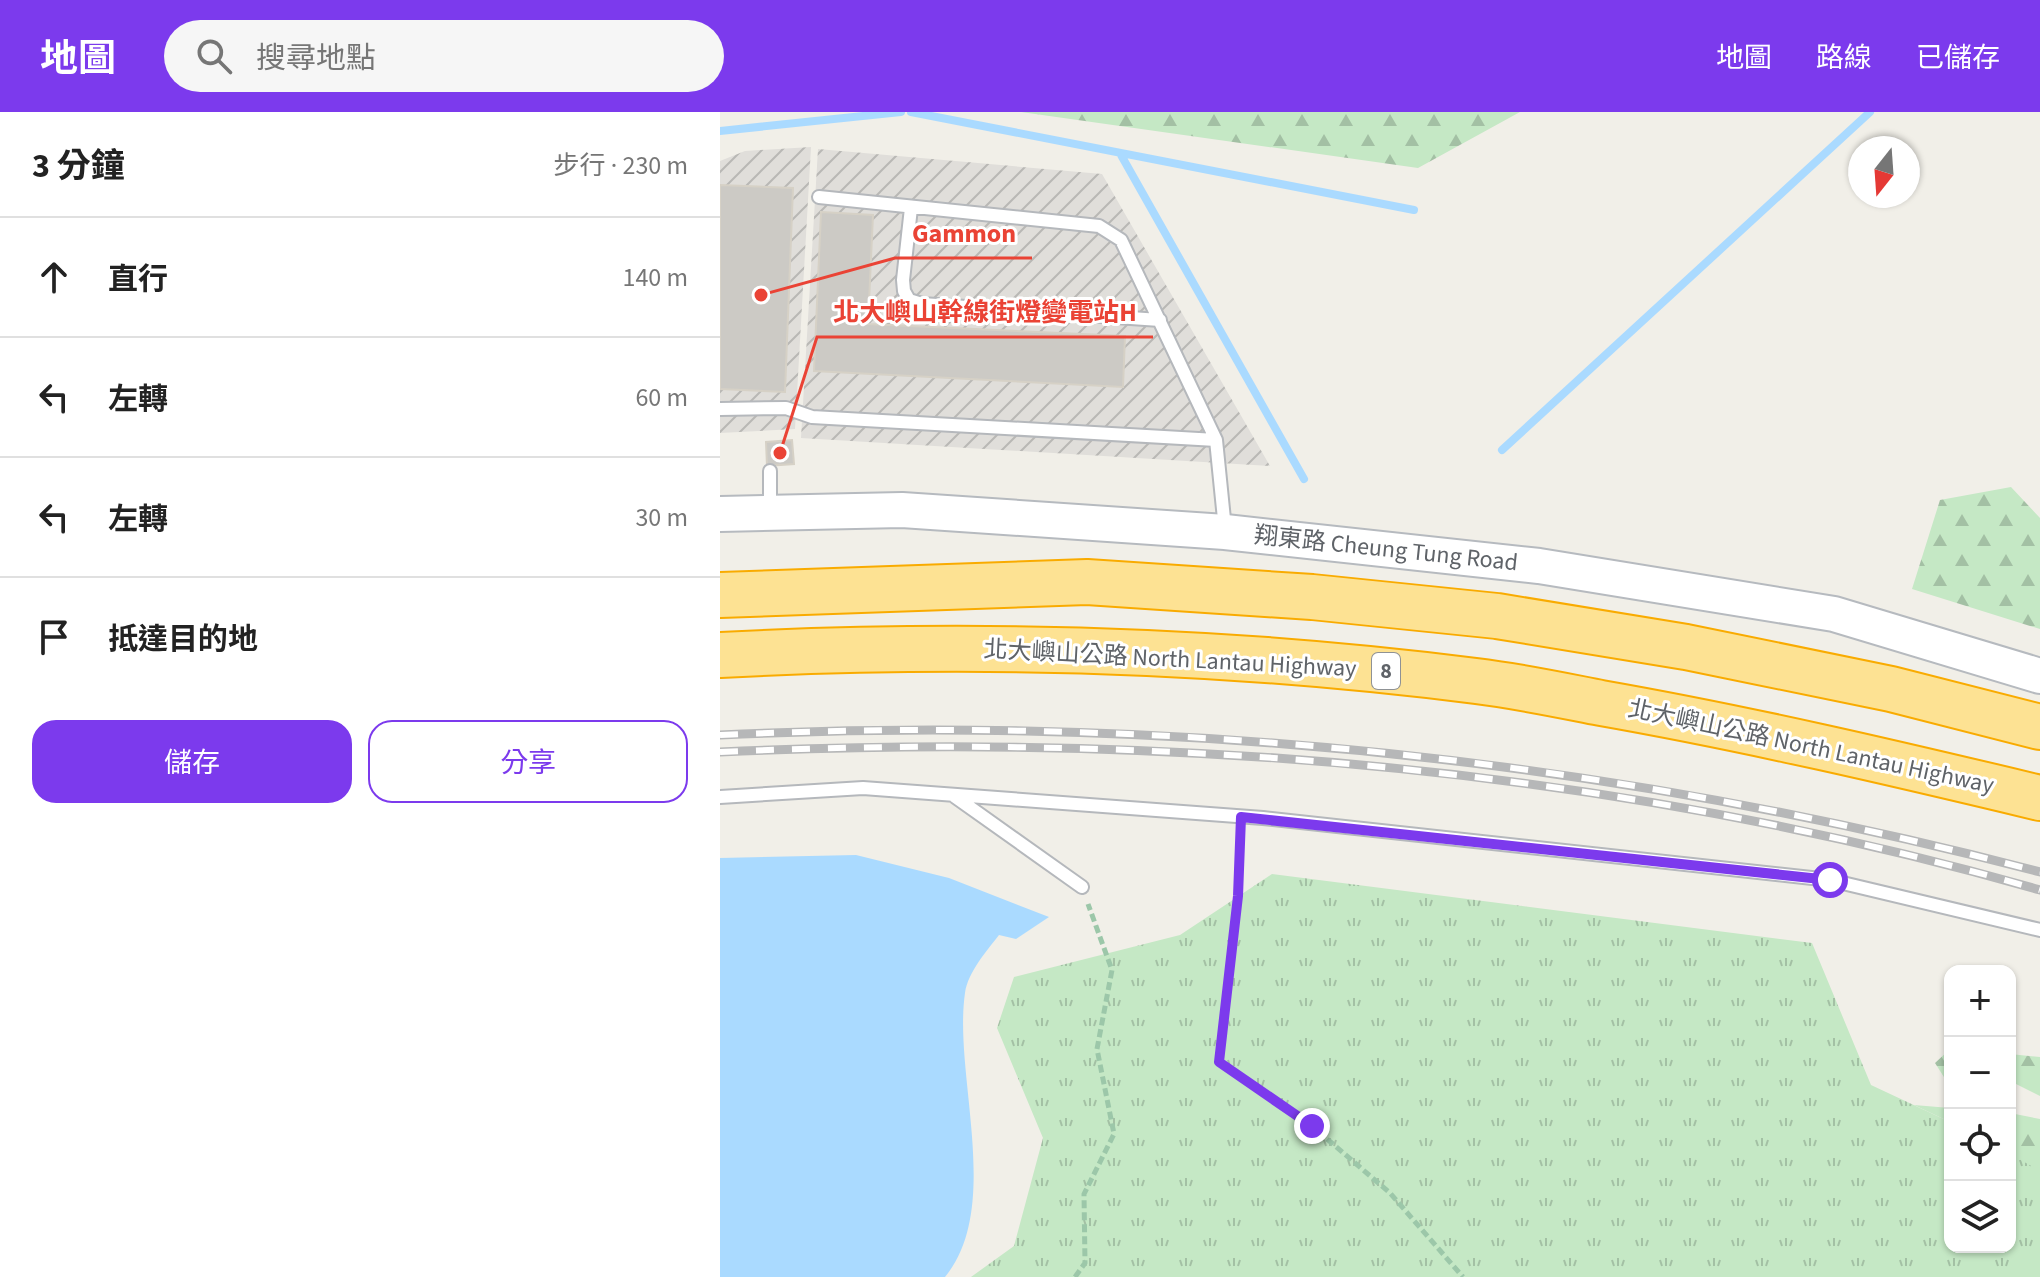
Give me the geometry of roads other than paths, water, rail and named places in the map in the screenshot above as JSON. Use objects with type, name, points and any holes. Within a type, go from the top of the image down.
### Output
[{"type":"highway","points":[[720,595],[1087,582],[1312,597],[1497,616],[1686,647],[1891,689],[2040,727]]},
{"type":"highway","name":"北大嶼山公路 North Lantau Highway","points":[[720,655],[863,647],[1089,650],[1318,664],[1449,678],[1676,716],[2040,798]]},
{"type":"main road","name":"翔東路 Cheung Tung Road","points":[[720,514],[902,510],[1225,532],[1539,566],[1834,614],[2040,676]]},
{"type":"lane","points":[[819,197],[1099,226],[1112,231],[1121,240],[1216,440],[1225,532]]},
{"type":"lane","points":[[911,208],[903,280],[909,300],[922,304],[1160,320]]},
{"type":"lane","points":[[720,409],[786,408],[812,417],[1216,440]]},
{"type":"lane","points":[[770,471],[770,513]]},
{"type":"lane","points":[[720,797],[863,788],[1241,817],[1830,880],[2040,930]]},
{"type":"lane","points":[[953,795],[1082,887]]},
{"type":"water","points":[[856,855],[949,878],[1049,917],[1016,939],[999,935],[978,962],[967,985],[963,1026],[974,1178],[971,1214],[962,1248],[945,1277],[720,1277],[720,858]]},
{"type":"waterway","points":[[720,131],[901,112]]},
{"type":"waterway","points":[[911,112],[1414,210]]},
{"type":"waterway","points":[[1502,450],[1870,112]]},
{"type":"waterway","points":[[1121,155],[1304,479]]},
{"type":"railway","points":[[720,735],[888,730],[1054,732],[1220,739],[1385,753],[1550,773],[1713,800],[1877,833],[2040,872]]},
{"type":"railway","points":[[720,752],[886,747],[1053,748],[1220,754],[1386,767],[1552,787],[1716,814],[1879,848],[2040,890]]},
{"type":"place","name":"Gammon","points":[[761,295]]},
{"type":"place","name":"北大嶼山幹線街燈變電站H","points":[[780,453]]}]
